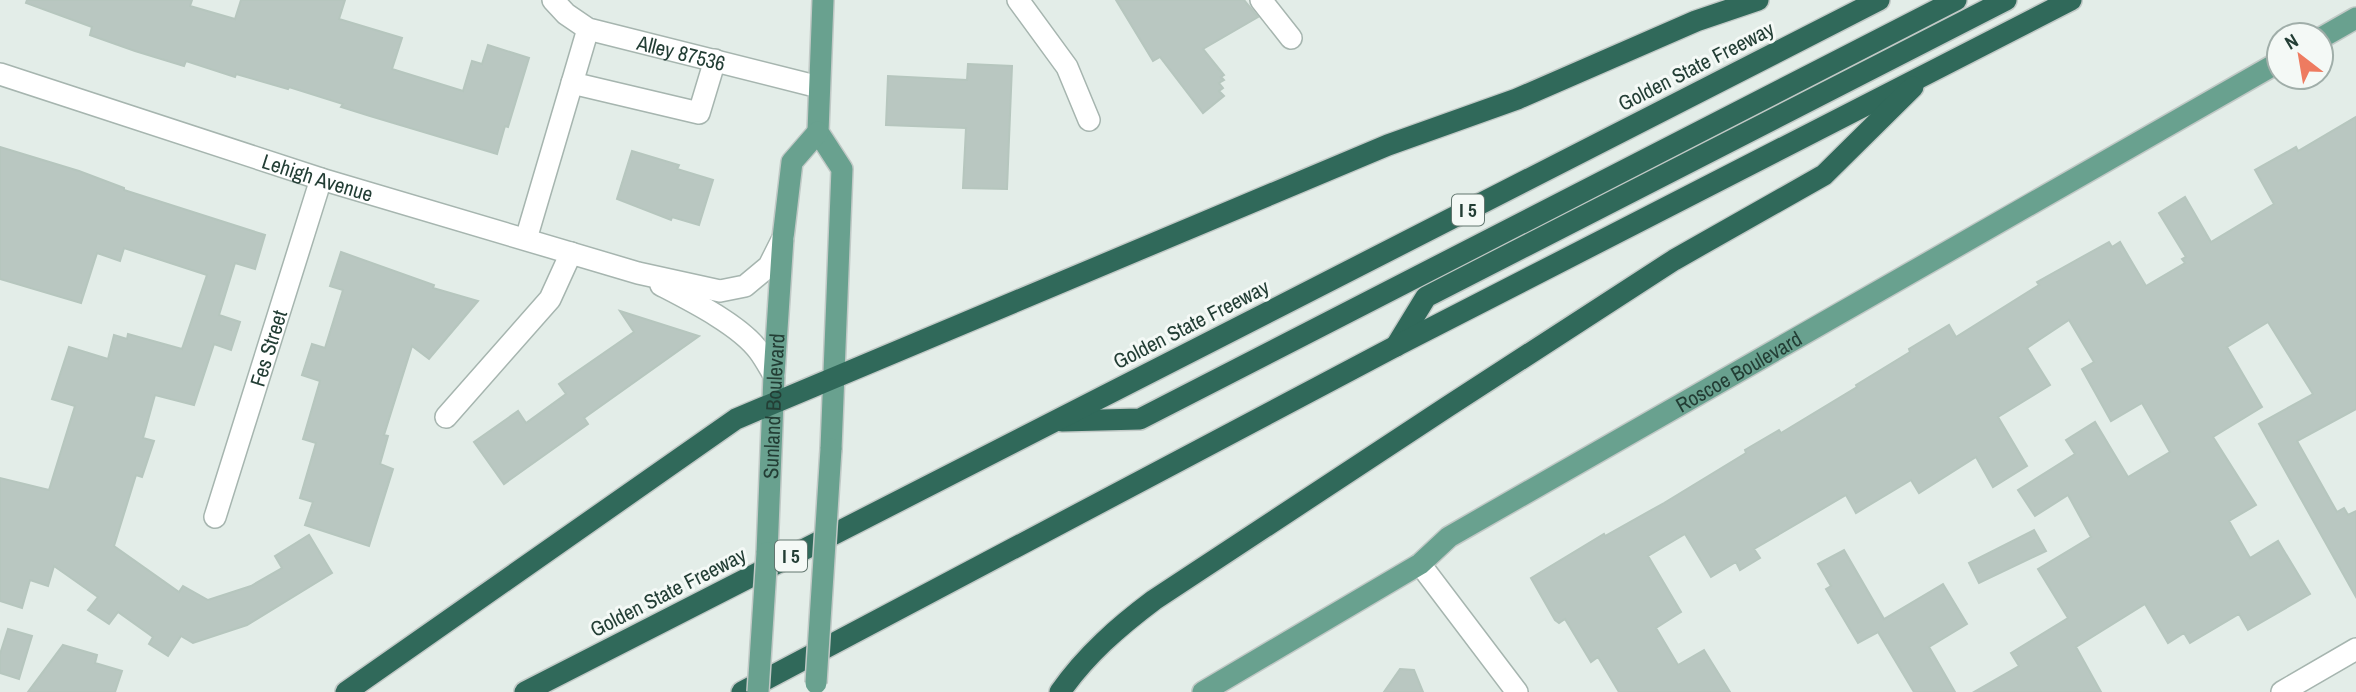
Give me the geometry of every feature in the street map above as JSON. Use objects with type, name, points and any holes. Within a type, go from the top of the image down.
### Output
[{"type":"highway","points":[[346,692],[736,419],[1388,145],[1517,99],[1696,21],[1758,0]]},
{"type":"highway","name":"Golden State Freeway","points":[[526,692],[1879,0]]},
{"type":"highway","points":[[1056,421],[1140,419],[1955,0]]},
{"type":"highway","points":[[1396,346],[1426,296],[1539,241],[2006,0]]},
{"type":"highway","points":[[742,692],[1396,346],[2071,0]]},
{"type":"highway","points":[[1060,692],[1071,675],[1111,632],[1154,600],[1674,260],[1824,175],[1930,71]]},
{"type":"main road","points":[[816,692],[831,449],[842,169],[818,132],[823,0]]},
{"type":"main road","points":[[2335,30],[2356,18]]},
{"type":"main road","name":"Roscoe Boulevard","points":[[1203,692],[1420,564],[1449,537],[2265,70]]},
{"type":"main road","name":"Sunland Boulevard","points":[[758,692],[783,238],[792,162],[818,132]]},
{"type":"street","name":"Alley 87536","points":[[553,0],[566,14],[589,29],[820,87]]},
{"type":"street","points":[[1018,0],[1067,67],[1089,120]]},
{"type":"street","points":[[1261,0],[1291,38]]},
{"type":"street","points":[[526,239],[589,29]]},
{"type":"street","points":[[572,83],[699,113],[715,61]]},
{"type":"street","name":"Lehigh Avenue","points":[[0,74],[321,179],[638,273],[720,291],[745,286],[769,266],[783,238]]},
{"type":"street","name":"Fes Street","points":[[215,517],[321,179]]},
{"type":"street","points":[[446,416],[550,299],[571,253]]},
{"type":"street","name":"Lehigh Avenue","points":[[638,273],[693,302],[741,333],[758,349],[774,375]]},
{"type":"street","points":[[1420,564],[1517,692]]},
{"type":"street","points":[[2281,692],[2356,649]]},
{"type":"building","points":[[27,0],[192,0],[190,6],[235,19],[241,0],[345,0],[339,19],[402,38],[392,69],[463,91],[472,61],[482,64],[488,45],[529,58],[497,154],[341,107],[343,104],[289,87],[288,89],[236,74],[235,77],[186,61],[184,66],[135,51],[90,35],[92,27],[26,3]]},
{"type":"building","points":[[1116,0],[1244,0],[1258,17],[1203,49],[1224,75],[1221,77],[1224,80],[1219,83],[1223,88],[1219,91],[1224,96],[1203,113],[1160,57],[1153,61]]},
{"type":"building","points":[[968,64],[1012,66],[1007,189],[963,188],[966,128],[886,125],[888,76],[967,80]]},
{"type":"building","points":[[2356,117],[2356,409],[2297,441],[2337,512],[2344,508],[2348,515],[2356,511],[2356,597],[2259,424],[2313,394],[2268,322],[2227,347],[2262,407],[2213,437],[2256,505],[2229,521],[2250,558],[2278,541],[2310,594],[2248,630],[2239,614],[2190,643],[2184,633],[2168,643],[2145,604],[2076,647],[2101,692],[1974,692],[2019,666],[2011,653],[2068,618],[2038,569],[2091,537],[2068,495],[2035,516],[2018,490],[2075,454],[2066,440],[2095,422],[2128,477],[2170,452],[2142,403],[2111,421],[2082,369],[2094,362],[2069,320],[2027,348],[2050,385],[1998,417],[2027,466],[1993,487],[1976,457],[1919,493],[1911,480],[1856,513],[1846,495],[1754,549],[1760,558],[1740,570],[1736,562],[1711,577],[1685,534],[1648,556],[1681,612],[1656,628],[1678,665],[1704,650],[1730,692],[1619,692],[1598,657],[1591,662],[1565,619],[1559,623],[1555,620],[1531,578],[1604,534],[1605,536],[1664,503],[1746,453],[1745,450],[1779,430],[1781,433],[1857,387],[1856,385],[1910,352],[1909,349],[1949,325],[1956,337],[2039,285],[2037,282],[2109,242],[2112,247],[2120,242],[2146,286],[2185,263],[2182,259],[2186,257],[2159,213],[2185,197],[2211,242],[2274,204],[2255,170],[2296,147],[2298,151]]},
{"type":"building","points":[[0,147],[79,171],[124,190],[265,235],[255,269],[235,263],[219,315],[240,322],[231,350],[214,344],[194,405],[155,395],[143,438],[154,441],[142,477],[136,475],[114,546],[179,592],[183,586],[208,600],[251,586],[282,568],[275,556],[309,535],[332,573],[247,625],[193,643],[181,636],[168,656],[149,644],[153,637],[118,612],[109,624],[88,610],[98,597],[54,566],[48,586],[30,580],[22,608],[0,601],[0,478],[49,490],[75,406],[52,399],[69,347],[108,359],[114,335],[127,339],[128,334],[182,349],[207,275],[124,248],[120,261],[97,253],[81,303],[0,279]]},
{"type":"building","points":[[632,151],[679,165],[677,169],[713,180],[699,225],[672,217],[671,220],[617,199]]},
{"type":"building","points":[[341,252],[434,285],[433,288],[478,301],[429,359],[412,346],[384,435],[388,436],[380,464],[393,469],[369,546],[305,525],[313,502],[300,498],[316,443],[303,439],[320,381],[302,375],[312,344],[325,348],[343,290],[330,286]]},
{"type":"building","points":[[620,311],[699,336],[584,418],[588,424],[504,484],[474,442],[518,411],[526,423],[566,394],[559,384],[634,332]]},
{"type":"building","points":[[2034,530],[2046,551],[1979,583],[1969,563]]},
{"type":"building","points":[[1844,550],[1884,619],[1943,584],[1967,624],[1929,647],[1955,692],[1914,692],[1878,632],[1858,643],[1826,589],[1831,586],[1818,564]]},
{"type":"building","points":[[8,629],[32,636],[19,679],[0,673],[0,654]]},
{"type":"building","points":[[63,645],[97,655],[95,663],[122,671],[115,692],[28,692]]},
{"type":"building","points":[[1400,669],[1414,670],[1423,692],[1384,692]]}]
